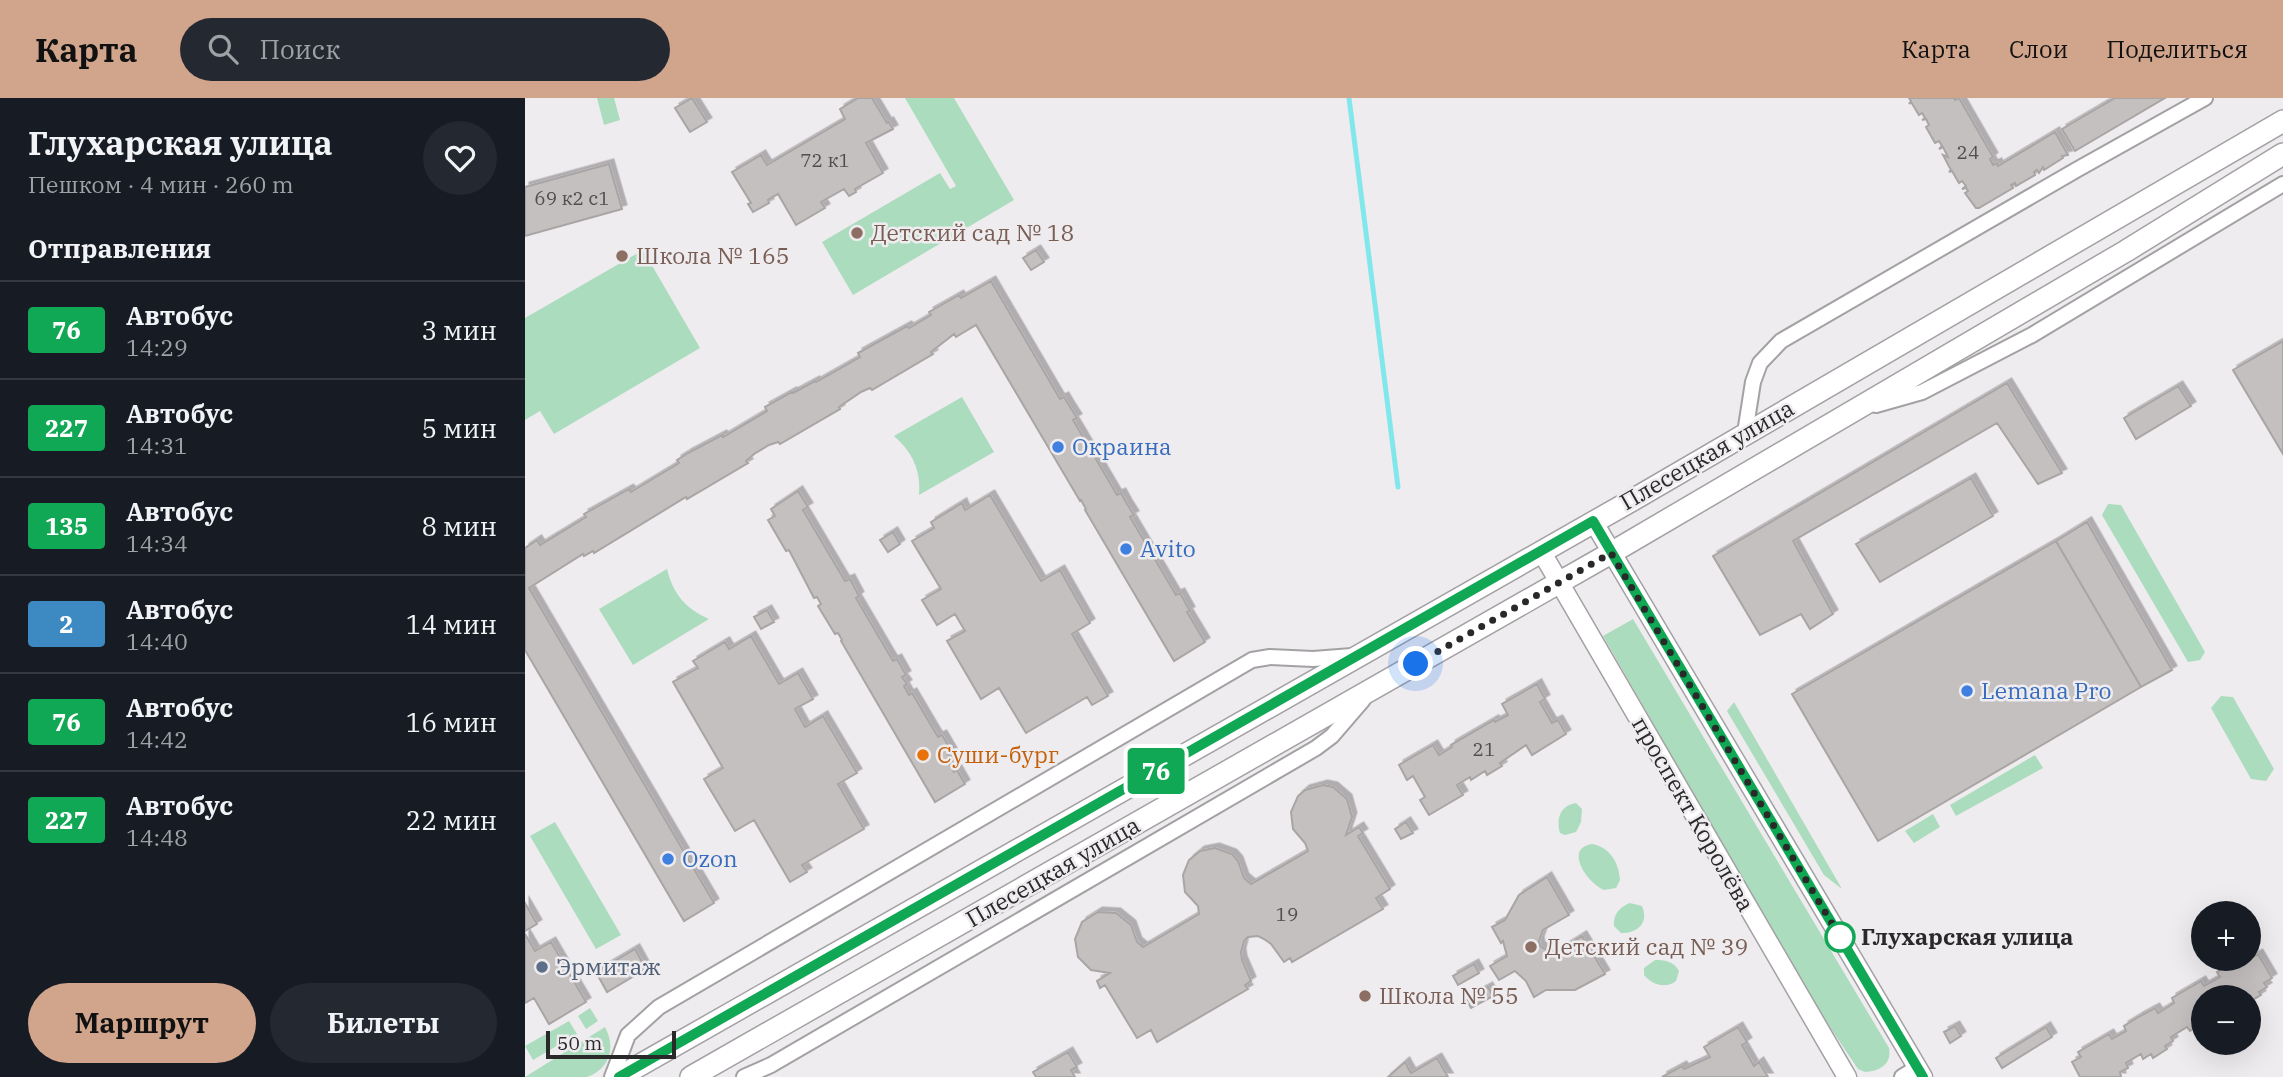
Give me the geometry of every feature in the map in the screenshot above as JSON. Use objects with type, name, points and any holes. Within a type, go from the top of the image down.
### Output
[{"type":"main road","name":"Плесецкая улица","points":[[619,1077],[1541,551],[2283,121]]},
{"type":"main road","name":"Плесецкая улица","points":[[691,1077],[1611,553],[2126,251],[2283,154]]},
{"type":"street","points":[[1745,433],[1753,382],[1760,363],[1781,341],[2066,175],[2205,98]]},
{"type":"street","points":[[1847,413],[1922,392],[2032,335],[2283,184]]},
{"type":"street","points":[[1593,521],[1914,1074]]},
{"type":"street","name":"проспект Королёва","points":[[1541,551],[1847,1077]]},
{"type":"street","points":[[612,1077],[628,1035],[659,1007],[1252,660],[1270,657],[1313,659],[1357,656]]},
{"type":"street","points":[[744,1077],[771,1065],[1316,748],[1332,736],[1372,690]]},
{"type":"green space","points":[[597,98],[614,98],[620,120],[604,125]]},
{"type":"green space","points":[[905,98],[954,98],[1014,200],[853,295],[822,242],[940,173],[950,189],[956,186]]},
{"type":"green space","points":[[643,250],[700,348],[554,434],[540,411],[525,420],[525,318]]},
{"type":"green space","points":[[962,397],[994,452],[919,495],[917,470],[906,449],[894,436]]},
{"type":"green space","points":[[2108,504],[2121,505],[2205,652],[2200,660],[2188,662],[2102,515]]},
{"type":"green space","points":[[667,569],[682,600],[709,619],[633,665],[599,609]]},
{"type":"green space","points":[[1633,619],[1889,1048],[1889,1058],[1884,1066],[1865,1072],[1858,1069],[1815,1005],[1603,636]]},
{"type":"green space","points":[[2221,696],[2233,697],[2274,769],[2266,781],[2251,779],[2211,708]]},
{"type":"green space","points":[[1734,702],[1842,889],[1824,875],[1727,711]]},
{"type":"green space","points":[[2035,755],[2043,768],[1956,816],[1950,805]]},
{"type":"green space","points":[[1576,803],[1582,809],[1581,822],[1576,832],[1565,835],[1560,833],[1559,823],[1563,810]]},
{"type":"green space","points":[[1933,814],[1940,827],[1914,843],[1905,831]]},
{"type":"green space","points":[[555,822],[621,935],[596,949],[530,836]]},
{"type":"green space","points":[[1592,844],[1604,848],[1615,862],[1620,880],[1616,888],[1604,890],[1597,886],[1581,866],[1580,852]]},
{"type":"green space","points":[[1630,903],[1642,906],[1643,922],[1637,929],[1621,933],[1614,926],[1615,918],[1620,909]]},
{"type":"green space","points":[[1655,960],[1674,965],[1679,971],[1676,981],[1664,985],[1655,983],[1644,975],[1644,968]]},
{"type":"green space","points":[[590,1008],[598,1021],[586,1029],[578,1016]]},
{"type":"green space","points":[[569,1021],[577,1034],[533,1060],[525,1046]]},
{"type":"green space","points":[[605,1027],[610,1042],[609,1057],[595,1073],[587,1077],[525,1077]]},
{"type":"building","points":[[692,98],[707,122],[690,132],[675,108]]},
{"type":"building","points":[[858,98],[872,98],[893,129],[866,143],[883,173],[855,189],[856,192],[849,196],[844,189],[821,202],[825,208],[796,225],[778,194],[753,212],[748,204],[751,203],[732,172],[761,155],[767,165],[845,119],[840,109]]},
{"type":"building","points":[[1909,98],[1959,98],[1993,157],[1990,159],[1993,165],[1997,163],[1998,166],[2055,132],[2068,155],[2062,156],[2063,158],[2044,170],[2043,167],[2039,173],[2037,170],[2035,175],[2016,186],[2015,183],[2011,185],[2013,188],[1976,208],[1965,193],[1968,191],[1966,188],[1962,189],[1966,186],[1962,181],[1959,183],[1952,171],[1949,172],[1951,170],[1943,155],[1948,157],[1943,147],[1939,149],[1942,146],[1939,141],[1935,143],[1926,127],[1929,125],[1926,119],[1922,120],[1925,118],[1922,113],[1919,115],[1911,102],[1909,104]]},
{"type":"building","points":[[2115,98],[2165,98],[2075,151],[2062,129]]},
{"type":"building","points":[[609,164],[622,209],[525,236],[525,187]]},
{"type":"building","points":[[1036,250],[1044,262],[1031,270],[1023,258]]},
{"type":"building","points":[[991,281],[1060,399],[1064,397],[1077,418],[1073,420],[1117,495],[1121,493],[1134,515],[1130,517],[1176,595],[1180,593],[1190,611],[1187,612],[1205,642],[1174,661],[976,325],[956,337],[954,334],[931,352],[933,354],[872,390],[870,388],[861,392],[839,407],[840,409],[780,444],[778,442],[769,445],[754,454],[746,461],[748,463],[594,553],[583,554],[529,588],[714,903],[684,921],[525,650],[525,548],[537,540],[540,545],[586,517],[584,514],[629,489],[631,492],[679,463],[677,460],[688,453],[722,435],[723,437],[767,411],[765,407],[860,357],[858,353],[907,326],[909,328],[931,315],[929,312],[959,295],[961,298]]},
{"type":"building","points":[[2283,341],[2283,454],[2233,370]]},
{"type":"building","points":[[2007,383],[2062,473],[2038,484],[1997,423],[1793,541],[1833,614],[1810,629],[1801,614],[1760,635],[1713,556]]},
{"type":"building","points":[[2178,386],[2191,406],[2136,439],[2124,418]]},
{"type":"building","points":[[1971,478],[1993,516],[1880,582],[1856,544]]},
{"type":"building","points":[[798,491],[808,507],[803,510],[845,581],[850,579],[859,596],[856,598],[893,661],[897,659],[906,675],[902,677],[907,684],[904,686],[909,695],[912,693],[938,737],[942,735],[952,752],[948,754],[952,761],[949,763],[954,772],[957,770],[965,784],[935,802],[838,633],[835,634],[818,606],[821,604],[817,597],[814,598],[789,550],[786,551],[768,520],[775,516],[771,509]]},
{"type":"building","points":[[990,495],[1041,581],[1060,570],[1090,623],[1072,634],[1108,696],[1092,705],[1087,697],[1026,733],[999,688],[981,699],[947,641],[965,631],[955,614],[937,625],[922,600],[941,589],[912,541],[934,528],[931,522],[962,503],[965,510]]},
{"type":"building","points":[[2087,522],[2172,670],[2141,687],[2056,541]]},
{"type":"building","points":[[893,532],[900,544],[888,552],[880,540]]},
{"type":"building","name":"Lemana Pro","points":[[2056,541],[2141,687],[1878,841],[1792,694]]},
{"type":"building","points":[[767,610],[774,622],[761,629],[754,617]]},
{"type":"building","points":[[751,636],[779,684],[798,673],[813,699],[795,709],[805,727],[823,716],[857,773],[838,784],[864,829],[802,865],[807,872],[790,882],[754,820],[735,831],[704,779],[723,768],[673,682],[698,668],[693,661],[725,642],[729,649]]},
{"type":"building","points":[[1537,684],[1545,699],[1540,702],[1552,723],[1558,720],[1566,734],[1532,755],[1526,745],[1487,775],[1485,771],[1471,780],[1470,777],[1457,785],[1463,795],[1429,815],[1420,800],[1425,797],[1413,776],[1407,780],[1399,765],[1433,745],[1439,755],[1494,720],[1495,722],[1508,715],[1502,704]]},
{"type":"building","points":[[1323,785],[1333,787],[1347,799],[1352,817],[1346,835],[1359,827],[1363,833],[1358,836],[1390,889],[1376,898],[1383,909],[1292,962],[1290,958],[1284,962],[1264,939],[1258,936],[1248,937],[1241,952],[1251,981],[1245,985],[1248,989],[1157,1042],[1151,1030],[1137,1038],[1105,985],[1100,988],[1097,981],[1110,973],[1091,970],[1078,957],[1075,939],[1082,922],[1098,912],[1116,913],[1131,925],[1137,942],[1143,947],[1199,914],[1198,906],[1185,892],[1183,875],[1189,860],[1200,851],[1215,848],[1232,854],[1238,861],[1244,878],[1251,884],[1308,851],[1293,829],[1291,812],[1298,796],[1305,790]]},
{"type":"building","points":[[1406,822],[1413,833],[1401,839],[1395,829]]},
{"type":"building","points":[[1547,877],[1569,915],[1543,930],[1540,946],[1550,952],[1556,952],[1582,936],[1605,974],[1575,990],[1546,990],[1534,997],[1526,981],[1515,971],[1499,980],[1490,966],[1507,956],[1503,941],[1501,943],[1492,927],[1505,920],[1519,895]]},
{"type":"building","points":[[525,903],[537,924],[525,931]]},
{"type":"building","points":[[525,934],[535,951],[551,942],[586,1002],[549,1024],[534,998],[525,1003]]},
{"type":"building","points":[[635,949],[646,969],[607,992],[596,972]]},
{"type":"building","points":[[2261,959],[2272,978],[2264,983],[2267,987],[2261,991],[2261,985],[2206,985],[2220,977],[2217,972],[2261,971]]},
{"type":"building","points":[[1474,964],[1479,973],[1458,985],[1453,976]]},
{"type":"building","points":[[1488,987],[1493,996],[1471,1008],[1466,999]]},
{"type":"building","points":[[2191,987],[2191,1030],[2187,1027],[2171,1037],[2173,1041],[2165,1046],[2167,1049],[2153,1058],[2151,1054],[2143,1059],[2141,1054],[2126,1063],[2128,1068],[2120,1072],[2121,1077],[2080,1077],[2072,1062],[2081,1057],[2078,1052],[2109,1034],[2112,1039],[2126,1031],[2124,1026],[2155,1008],[2158,1013],[2174,1003],[2172,998]]},
{"type":"building","points":[[1955,1026],[1961,1036],[1950,1043],[1944,1032]]},
{"type":"building","points":[[1738,1027],[1747,1042],[1742,1045],[1754,1066],[1759,1062],[1768,1077],[1662,1077],[1682,1066],[1684,1069],[1710,1057],[1704,1047]]},
{"type":"building","points":[[2046,1027],[2052,1037],[2002,1068],[1996,1058]]},
{"type":"building","points":[[1068,1052],[1077,1067],[1071,1070],[1075,1077],[1036,1077],[1033,1072]]},
{"type":"building","points":[[1437,1058],[1448,1077],[1388,1077],[1405,1062],[1411,1073]]},
{"type":"waterway","points":[[1349,98],[1398,487]]},
{"type":"bus line","name":"76","points":[[619,1077],[1593,521],[1923,1077]]},
{"type":"place","name":"Детский сад № 18","points":[[857,233]]},
{"type":"place","name":"Школа № 165","points":[[622,256]]},
{"type":"place","name":"Окраина","points":[[1058,447]]},
{"type":"place","name":"Avito","points":[[1126,549]]},
{"type":"place","name":"Lemana Pro","points":[[1967,691]]},
{"type":"place","name":"Суши-бург","points":[[923,755]]},
{"type":"place","name":"Ozon","points":[[668,859]]},
{"type":"place","name":"Глухарская улица","points":[[1840,937]]},
{"type":"place","name":"Детский сад № 39","points":[[1531,947]]},
{"type":"place","name":"Эрмитаж","points":[[542,967]]},
{"type":"place","name":"Школа № 55","points":[[1365,996]]},
{"type":"route","points":[[1416,664],[1611,553],[1840,937]]}]
